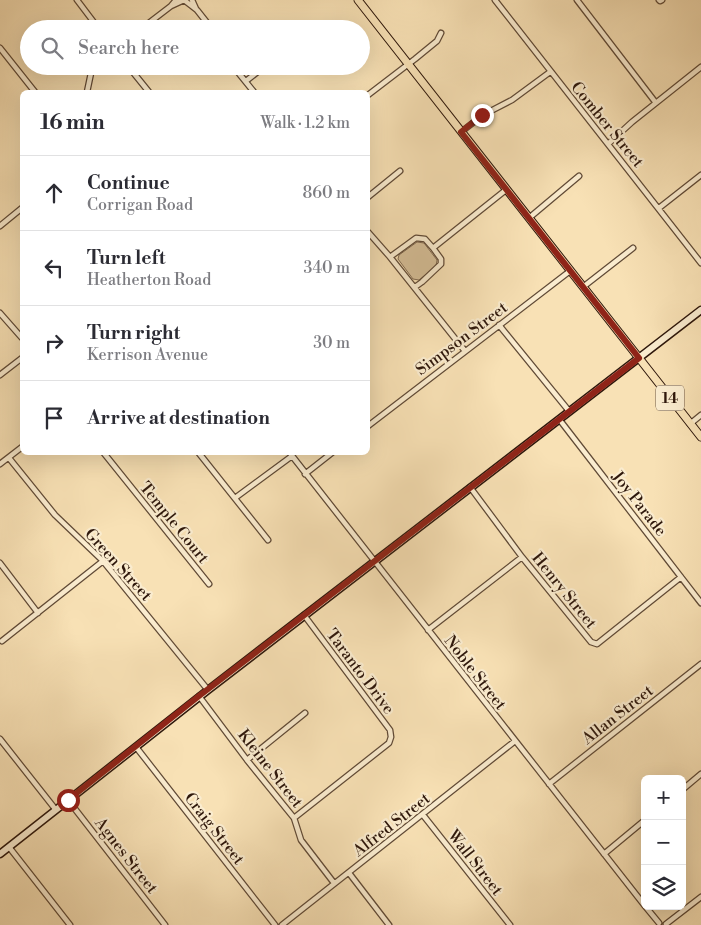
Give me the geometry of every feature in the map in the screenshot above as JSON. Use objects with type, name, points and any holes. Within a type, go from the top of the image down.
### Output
[{"type":"main road","name":"14","points":[[359,0],[701,437]]},
{"type":"main road","points":[[0,854],[199,696],[701,310]]},
{"type":"street","points":[[76,0],[92,20]]},
{"type":"street","points":[[171,6],[176,0]]},
{"type":"street","points":[[153,20],[171,6],[184,0],[197,10]]},
{"type":"street","points":[[192,0],[205,20]]},
{"type":"street","name":"Comber Street","points":[[495,0],[701,263]]},
{"type":"street","points":[[577,0],[656,103]]},
{"type":"street","points":[[370,93],[437,41],[441,34]]},
{"type":"street","points":[[0,48],[20,73]]},
{"type":"street","points":[[608,144],[632,122],[701,67]]},
{"type":"street","points":[[461,132],[482,115],[512,100],[550,72]]},
{"type":"street","points":[[21,75],[33,90]]},
{"type":"street","points":[[87,90],[91,75]]},
{"type":"street","points":[[135,75],[147,90]]},
{"type":"street","points":[[240,75],[253,90]]},
{"type":"street","points":[[246,81],[254,75]]},
{"type":"street","points":[[370,195],[400,171]]},
{"type":"street","points":[[658,208],[701,175]]},
{"type":"street","points":[[529,218],[579,176]]},
{"type":"street","points":[[433,248],[507,189]]},
{"type":"street","points":[[0,226],[20,210]]},
{"type":"street","points":[[370,234],[415,287],[465,351]]},
{"type":"street","points":[[390,257],[416,238],[425,239],[433,248],[441,259],[441,264],[415,287]]},
{"type":"street","points":[[583,288],[633,248]]},
{"type":"street","name":"Simpson Street","points":[[370,424],[570,271]]},
{"type":"street","points":[[0,313],[20,336]]},
{"type":"street","points":[[499,325],[569,412]]},
{"type":"street","points":[[0,375],[20,360]]},
{"type":"street","points":[[690,424],[701,415]]},
{"type":"street","name":"Joy Parade","points":[[559,419],[701,603]]},
{"type":"street","points":[[0,464],[20,449]]},
{"type":"street","name":"Temple Court","points":[[106,455],[209,584]]},
{"type":"street","points":[[200,455],[268,540]]},
{"type":"street","points":[[235,498],[290,455]]},
{"type":"street","name":"Noble Street","points":[[292,455],[641,901]]},
{"type":"street","points":[[305,474],[329,455]]},
{"type":"street","name":"Green Street","points":[[9,458],[55,515],[103,561],[208,690]]},
{"type":"street","name":"Henry Street","points":[[470,487],[522,557],[591,642],[597,644],[681,577]]},
{"type":"street","points":[[428,630],[522,557]]},
{"type":"street","points":[[2,641],[103,561]]},
{"type":"street","points":[[0,563],[38,614]]},
{"type":"street","name":"Taranto Drive","points":[[294,818],[389,743],[391,737],[390,730],[304,615]]},
{"type":"street","name":"Allan Street","points":[[549,784],[701,664]]},
{"type":"street","name":"Kleine Street","points":[[199,696],[294,818],[302,840],[334,883]]},
{"type":"street","points":[[247,760],[305,713]]},
{"type":"street","points":[[0,739],[56,810]]},
{"type":"street","name":"Alfred Street","points":[[282,925],[515,742]]},
{"type":"street","name":"Craig Street","points":[[136,746],[275,925]]},
{"type":"street","points":[[686,787],[701,774]]},
{"type":"street","name":"Agnes Street","points":[[68,800],[165,925]]},
{"type":"street","name":"Wall Street","points":[[422,815],[510,925]]},
{"type":"street","points":[[604,854],[641,823]]},
{"type":"street","points":[[9,847],[70,925]]},
{"type":"street","points":[[349,873],[389,925]]},
{"type":"street","points":[[659,924],[663,922],[666,924],[701,897]]},
{"type":"street","name":"Noble Street","points":[[648,910],[659,924]]},
{"type":"shaded area","points":[[417,242],[424,243],[437,260],[436,266],[419,280],[413,279],[398,259],[399,255]]},
{"type":"route","points":[[68,800],[199,696],[639,358],[461,132],[482,115]]}]
